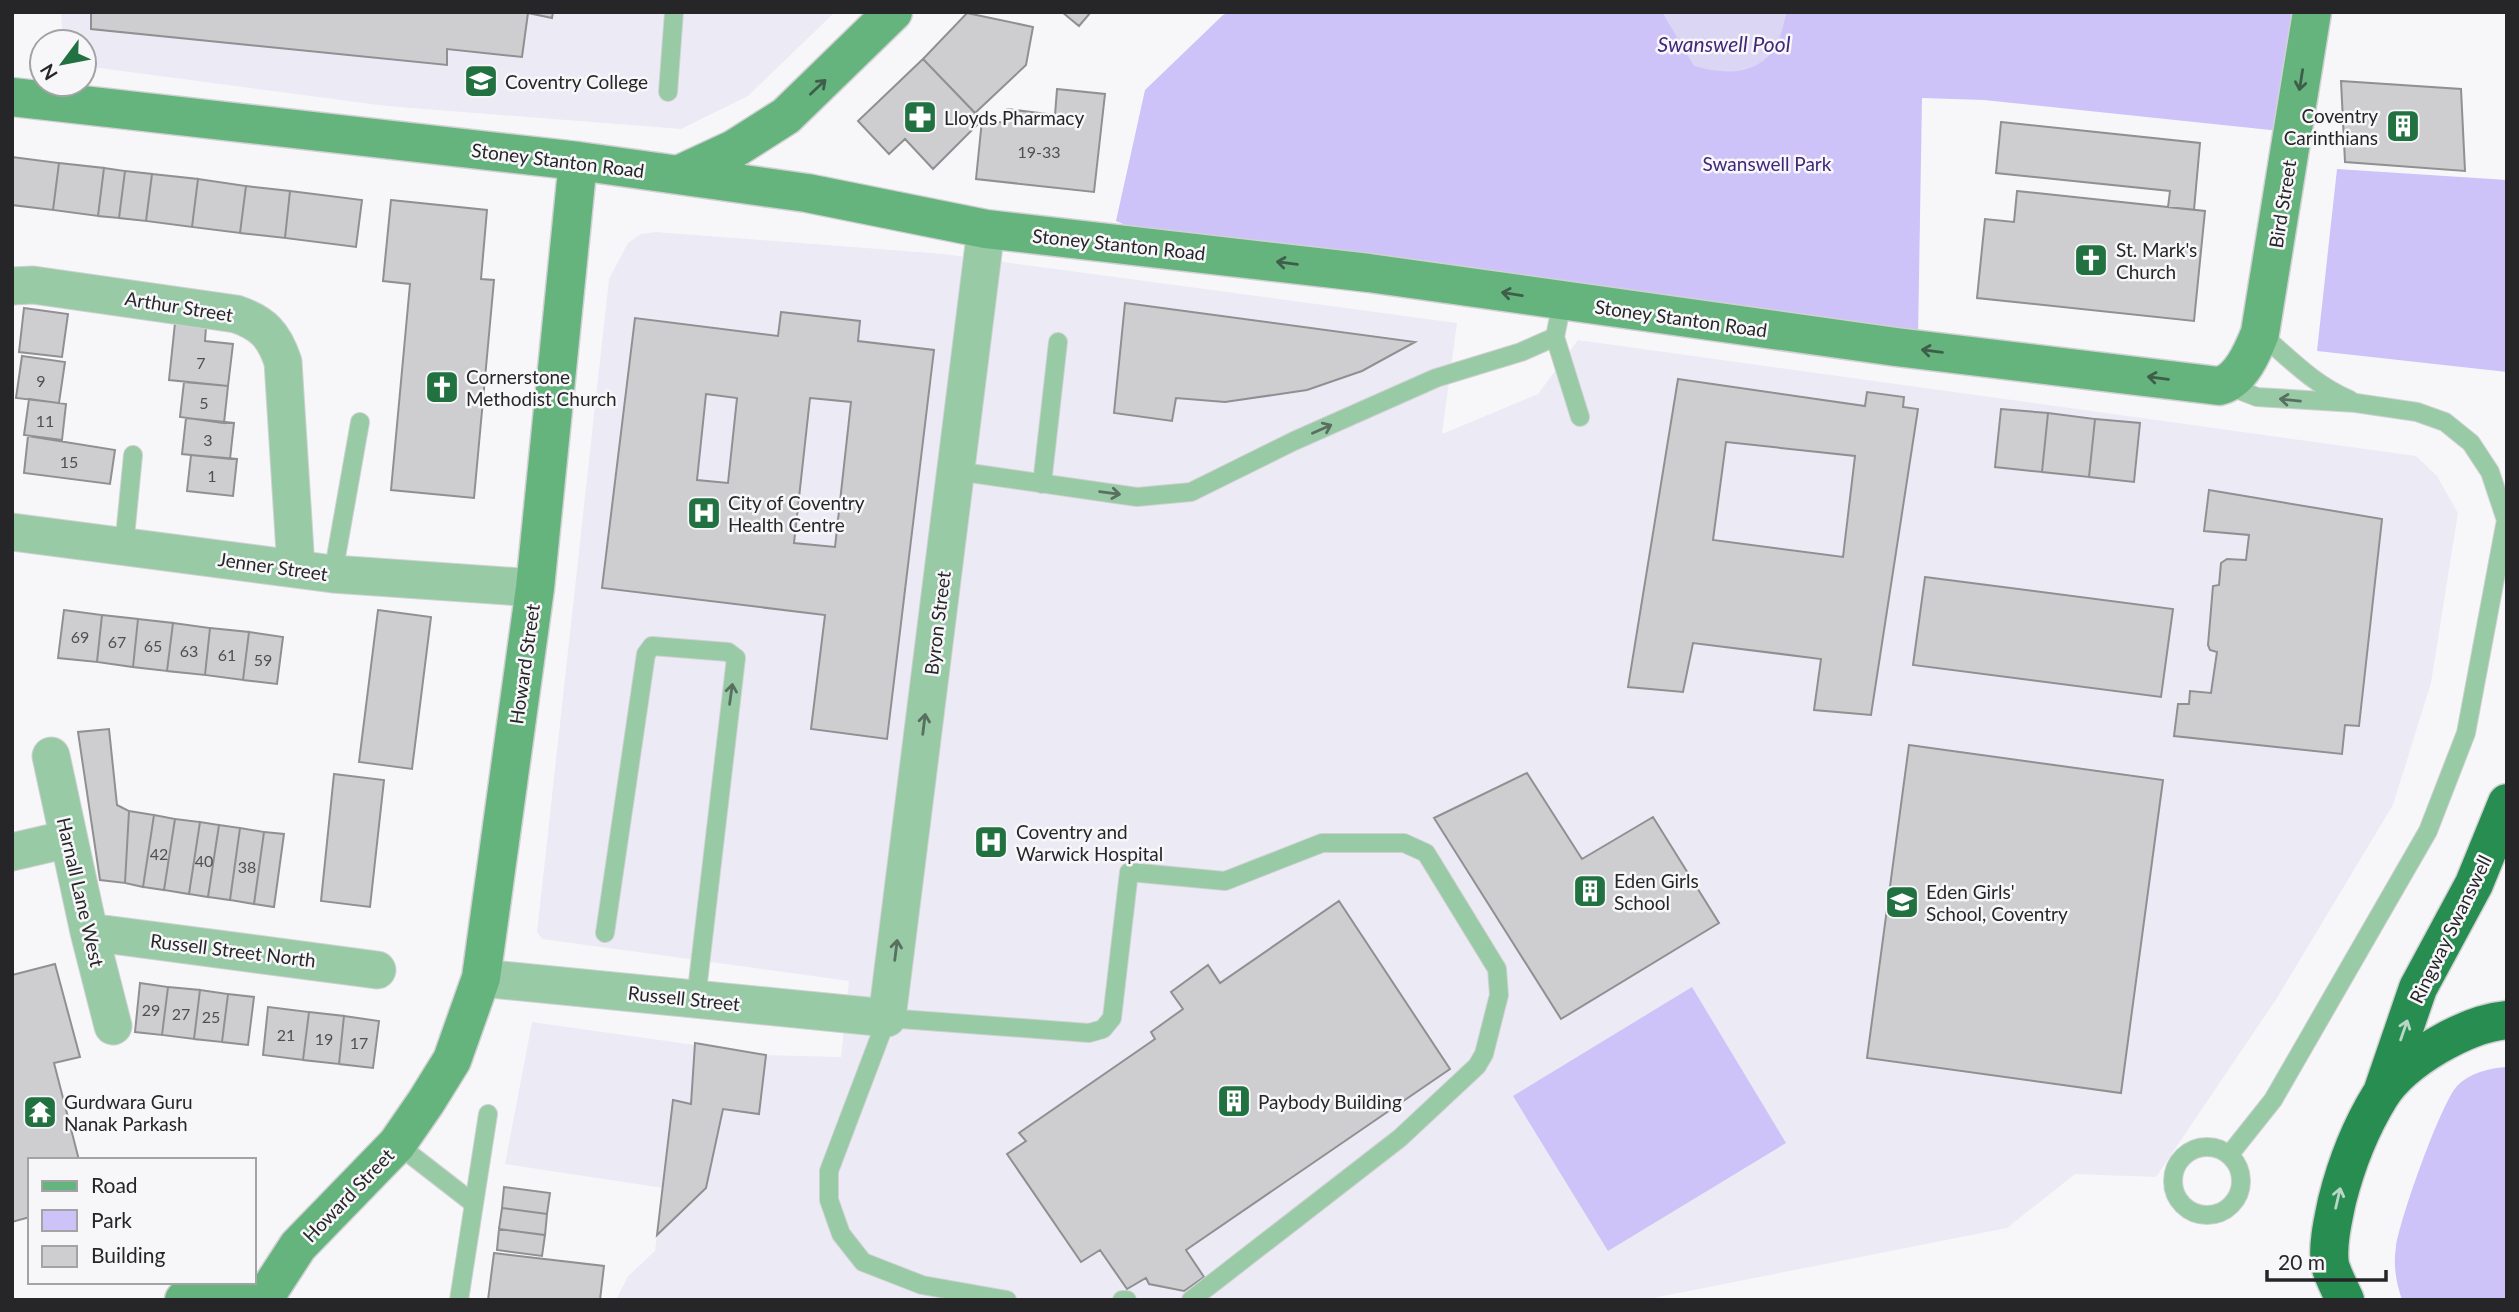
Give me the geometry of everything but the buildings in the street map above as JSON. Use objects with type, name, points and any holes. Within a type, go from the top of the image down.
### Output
[{"type":"highway","name":"Ringway Swanswell","points":[[2324,1282],[2343,1180],[2381,1095],[2418,988],[2474,884],[2507,803]]},
{"type":"highway","points":[[2381,1095],[2403,1072],[2438,1045],[2489,1022],[2507,1020]]},
{"type":"highway","points":[[2324,1282],[2345,1300]]},
{"type":"main road","points":[[678,175],[734,149],[786,116],[893,12]]},
{"type":"main road","name":"Bird Street","points":[[2226,384],[2249,358],[2260,333],[2312,12]]},
{"type":"main road","name":"Stoney Stanton Road","points":[[12,97],[578,161],[807,193],[986,229],[1369,273],[1559,319],[1896,347],[2226,384]]},
{"type":"main road","points":[[786,116],[773,142],[769,161],[780,182],[807,193]]},
{"type":"main road","name":"Howard Street","points":[[256,1275],[298,1246],[397,1144],[452,1060],[481,978],[535,588],[578,161]]},
{"type":"main road","points":[[184,1300],[191,1292],[240,1286]]},
{"type":"street","name":"Byron Street","points":[[887,1018],[986,229]]},
{"type":"street","name":"Arthur Street","points":[[12,286],[33,285],[236,314],[267,329],[277,344],[283,362],[296,568]]},
{"type":"street","name":"Jenner Street","points":[[12,532],[333,574],[535,588]]},
{"type":"street","name":"Harnall Lane West","points":[[51,757],[89,932],[113,1026]]},
{"type":"street","points":[[12,852],[68,839]]},
{"type":"street","name":"Russell Street North","points":[[89,932],[377,970]]},
{"type":"street","name":"Russell Street","points":[[481,978],[887,1018]]},
{"type":"lane","points":[[668,92],[674,12]]},
{"type":"lane","points":[[956,471],[1137,497],[1191,492],[1294,441],[1436,378],[1521,352],[1559,319],[1580,417]]},
{"type":"lane","points":[[2260,333],[2300,371],[2325,389],[2356,403]]},
{"type":"lane","points":[[1042,484],[1058,342]]},
{"type":"lane","points":[[2226,384],[2257,397],[2356,403],[2417,412],[2445,422],[2471,443],[2490,471],[2506,520],[2466,733],[2428,831],[2273,1100],[2230,1154]]},
{"type":"lane","points":[[333,574],[360,422]]},
{"type":"lane","points":[[124,547],[133,455]]},
{"type":"lane","points":[[605,933],[646,654],[652,646],[728,652],[736,658],[696,999]]},
{"type":"lane","points":[[1007,1300],[922,1285],[863,1262],[841,1234],[829,1200],[829,1171],[887,1018],[1089,1033],[1103,1029],[1112,1018],[1129,872],[1224,881],[1322,843],[1404,843],[1426,853],[1497,969],[1499,995],[1484,1054],[1477,1066],[1399,1138],[1191,1300]]},
{"type":"lane","points":[[459,1300],[488,1114]]},
{"type":"lane","name":"Howard Street","points":[[397,1144],[473,1203]]},
{"type":"shaded area","name":"Coventry College","points":[[61,12],[835,12],[748,96],[681,129],[386,106],[98,68],[98,28],[62,28]]},
{"type":"shaded area","points":[[656,232],[944,254],[1457,323],[1442,434],[1538,394],[1578,340],[2416,456],[2437,476],[2458,513],[2431,683],[2393,805],[2277,998],[2156,1177],[2075,1174],[2007,1228],[1643,1300],[616,1300],[628,1276],[655,1251],[663,1188],[505,1164],[532,1022],[765,1055],[841,1057],[849,981],[542,939],[537,932],[609,279],[628,243],[641,234]]},
{"type":"green space","name":"Swanswell Park","points":[[1231,12],[2302,12],[2280,131],[1984,100],[1922,98],[1918,338],[1130,227],[1116,221],[1145,90],[1223,15]]},
{"type":"green space","points":[[2337,169],[2507,180],[2507,372],[2317,351]]},
{"type":"green space","points":[[1692,987],[1786,1143],[1608,1251],[1513,1096]]},
{"type":"green space","points":[[2507,1067],[2507,1300],[2402,1300],[2395,1267],[2399,1233],[2441,1115],[2462,1081],[2480,1072]]},
{"type":"water","name":"Swanswell Pool","points":[[1662,12],[1787,12],[1778,41],[1766,58],[1748,69],[1727,72],[1694,66]]},
{"type":"place","name":"Coventry College","points":[[481,81]]},
{"type":"place","name":"Lloyds Pharmacy","points":[[920,117]]},
{"type":"place","name":"Coventry Carinthians","points":[[2403,126]]},
{"type":"place","name":"St. Mark's Church","points":[[2091,260]]},
{"type":"place","name":"Cornerstone Methodist Church","points":[[442,387]]},
{"type":"place","name":"City of Coventry Health Centre","points":[[704,513]]},
{"type":"place","name":"Coventry and Warwick Hospital","points":[[991,842]]},
{"type":"place","name":"Eden Girls School","points":[[1590,891]]},
{"type":"place","name":"Eden Girls' School, Coventry","points":[[1902,902]]},
{"type":"place","name":"Paybody Building","points":[[1234,1101]]},
{"type":"place","name":"Gurdwara Guru Nanak Parkash","points":[[40,1112]]}]
